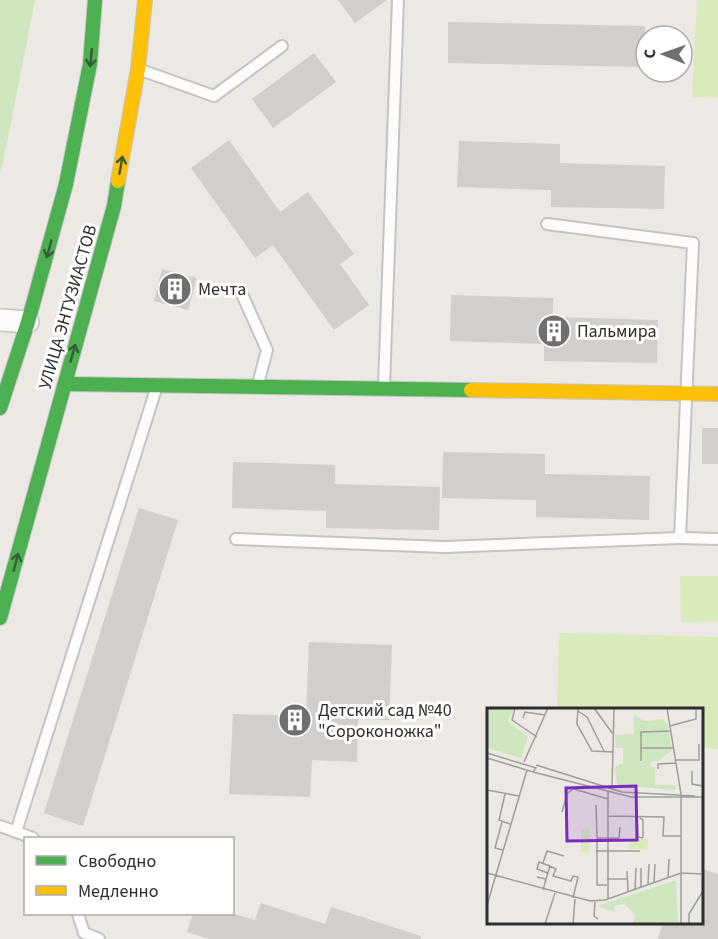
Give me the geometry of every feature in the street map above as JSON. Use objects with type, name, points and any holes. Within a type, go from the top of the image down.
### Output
[{"type":"street","name":"УЛИЦА ЭНТУЗИАСТОВ","points":[[0,408],[28,322],[66,184],[90,64],[95,0]]},
{"type":"street","name":"УЛИЦА ЭНТУЗИАСТОВ","points":[[0,618],[114,206],[138,69],[145,0]]},
{"type":"street","points":[[0,320],[28,322]]},
{"type":"street","points":[[65,384],[718,394]]},
{"type":"lane","points":[[384,388],[398,0]]},
{"type":"lane","points":[[138,69],[214,96],[282,46]]},
{"type":"lane","points":[[547,224],[693,243],[680,538]]},
{"type":"lane","points":[[242,292],[267,350],[258,387]]},
{"type":"lane","points":[[16,832],[158,385]]},
{"type":"lane","points":[[236,539],[445,547],[680,538],[718,539]]},
{"type":"lane","points":[[0,826],[30,837]]},
{"type":"lane","points":[[78,915],[84,933],[99,939]]},
{"type":"green space","points":[[0,0],[35,0],[0,171]]},
{"type":"green space","points":[[697,0],[718,0],[718,98],[692,97]]},
{"type":"green space","points":[[680,576],[718,576],[718,621],[681,622]]},
{"type":"green space","points":[[559,633],[718,637],[718,749],[703,748],[703,708],[557,708]]},
{"type":"building","points":[[338,0],[387,0],[355,23]]},
{"type":"building","points":[[448,22],[634,26],[634,67],[448,63]]},
{"type":"building","points":[[314,53],[336,82],[273,128],[252,99]]},
{"type":"building","points":[[229,140],[280,212],[308,192],[354,254],[340,264],[369,305],[334,330],[273,245],[255,258],[191,168]]},
{"type":"building","points":[[459,141],[560,144],[560,163],[665,166],[664,209],[551,207],[551,190],[457,187]]},
{"type":"building","name":"Мечта","points":[[162,269],[197,278],[188,310],[154,301]]},
{"type":"building","name":"Пальмира","points":[[451,295],[553,298],[553,317],[658,320],[657,363],[544,361],[544,344],[450,341]]},
{"type":"building","points":[[702,428],[718,428],[718,464],[702,464]]},
{"type":"building","points":[[443,452],[545,454],[545,474],[650,476],[649,520],[536,517],[536,500],[442,498]]},
{"type":"building","points":[[233,462],[335,465],[335,484],[440,487],[439,530],[326,528],[326,511],[232,508]]},
{"type":"building","points":[[139,508],[178,520],[83,826],[44,813]]},
{"type":"building","name":"Детский сад №40 \"Сороконожка\"","points":[[309,642],[392,645],[389,720],[358,719],[357,762],[312,760],[310,797],[229,794],[233,714],[306,716]]},
{"type":"building","points":[[703,869],[718,874],[718,939],[658,939],[662,924],[703,924]]},
{"type":"building","points":[[261,903],[325,924],[331,907],[421,936],[421,939],[209,939],[187,932],[193,915],[234,914],[255,920]]},
{"type":"traffic: fast","points":[[0,408],[28,322],[66,184],[90,64],[95,0]]},
{"type":"traffic: fast","points":[[0,618],[114,206],[118,181]]},
{"type":"traffic: fast","points":[[65,384],[471,390]]},
{"type":"traffic: slow","points":[[118,181],[138,69],[145,0]]},
{"type":"traffic: slow","points":[[471,390],[718,394]]},
{"type":"place","name":"Мечта","points":[[175,289]]},
{"type":"place","name":"Пальмира","points":[[554,331]]},
{"type":"place","name":"Детский сад №40 \"Сороконожка\"","points":[[295,720]]}]
